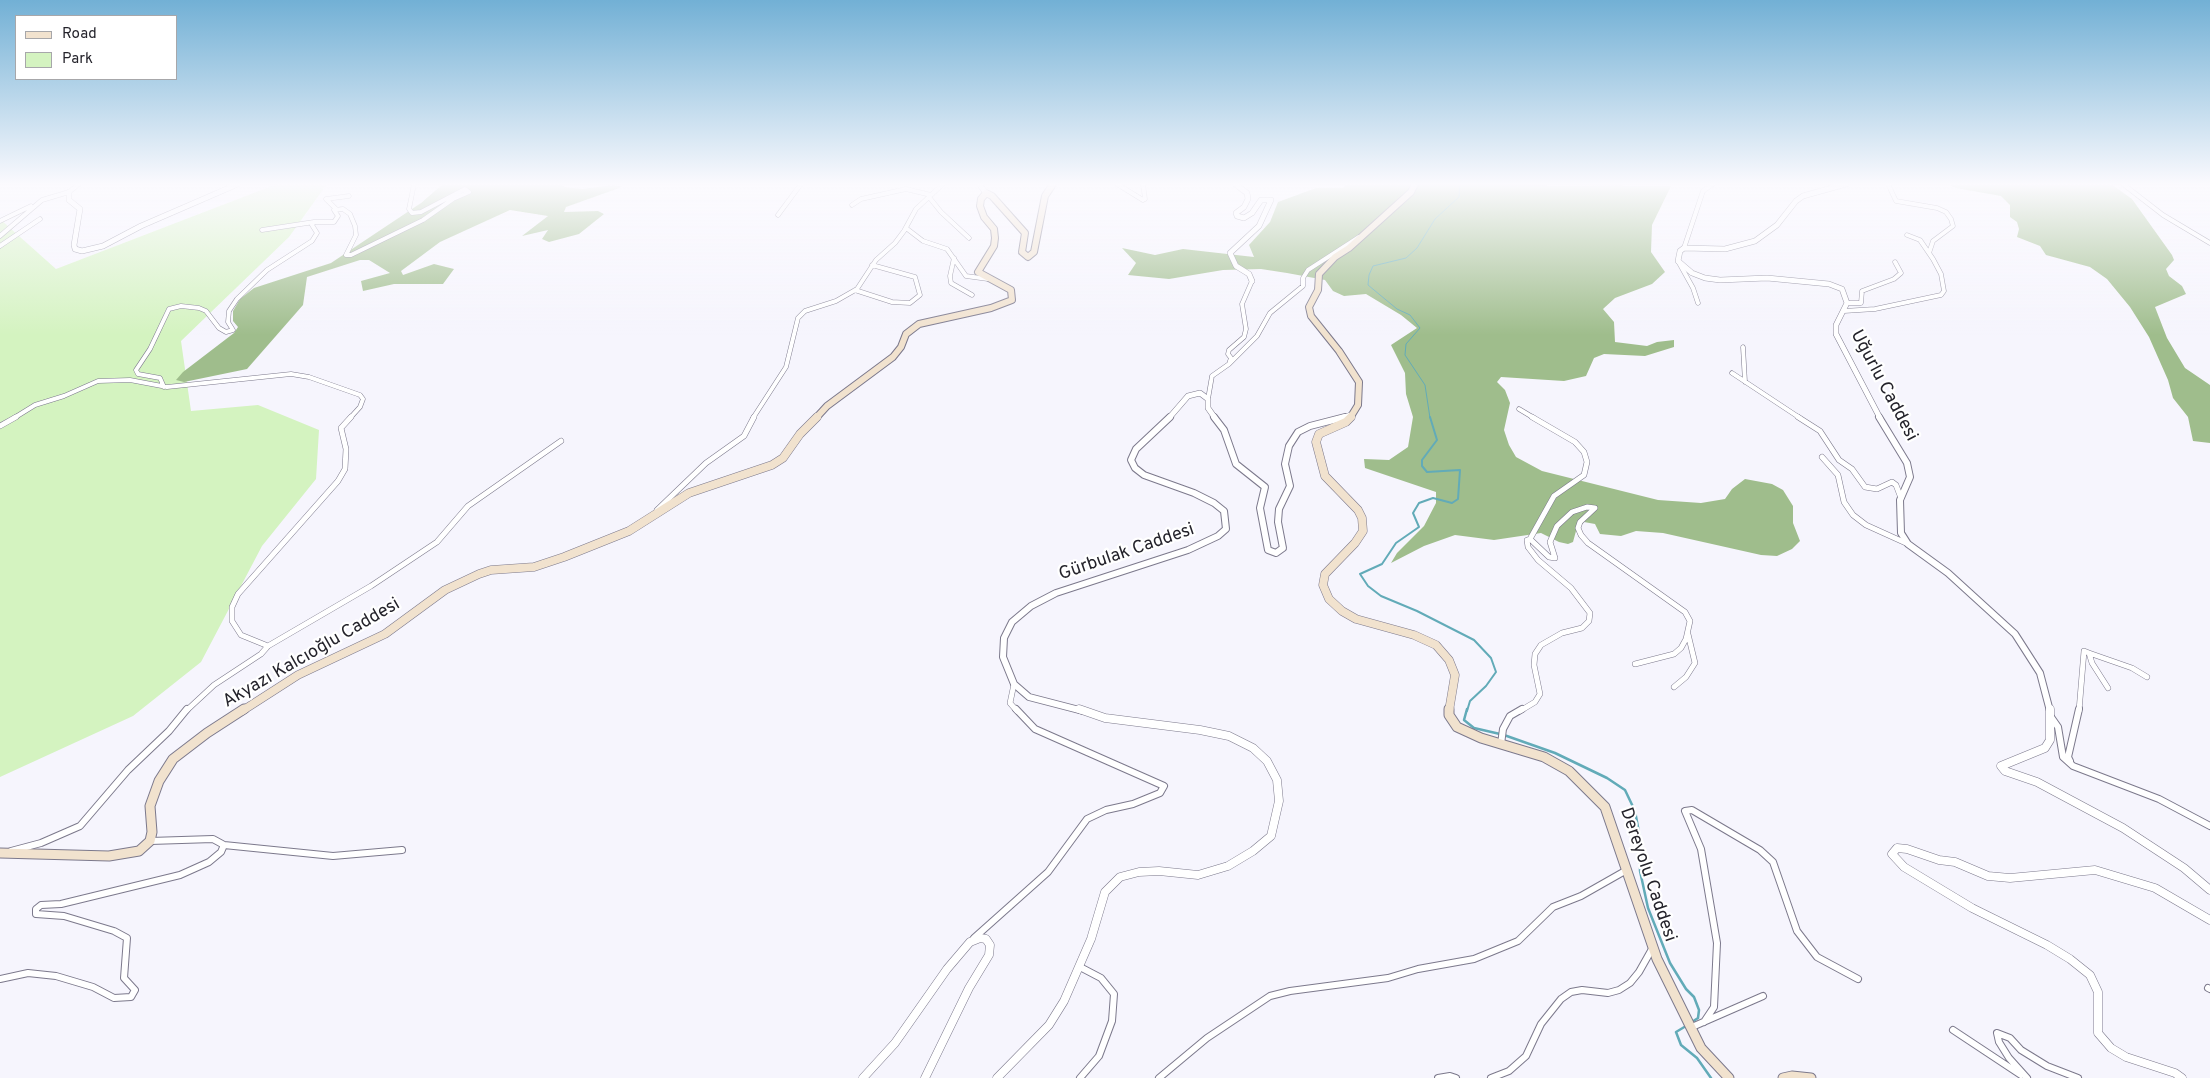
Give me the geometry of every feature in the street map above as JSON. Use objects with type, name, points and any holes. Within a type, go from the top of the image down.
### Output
[{"type":"main road","points":[[988,278],[978,272],[994,246],[995,234]]},
{"type":"main road","points":[[1025,234],[1022,252],[1028,257],[1034,252],[1037,234]]},
{"type":"main road","points":[[1354,414],[1358,405],[1359,382],[1339,351],[1311,316],[1309,307],[1318,290],[1319,274],[1335,257],[1363,235]]},
{"type":"main road","name":"Akyazı Kalcıoğlu Caddesi","points":[[150,841],[152,832],[150,806],[158,781],[173,759],[246,708],[298,675],[385,634],[445,590],[491,570],[534,567],[580,551],[642,524],[689,494],[751,474],[783,458],[800,434],[827,406],[893,357],[901,347],[906,334],[919,324],[991,308],[1012,300],[1011,290],[988,278]]},
{"type":"main road","name":"Dereyolu Caddesi","points":[[1354,414],[1346,422],[1320,434],[1316,442],[1325,476],[1358,510],[1362,518],[1362,531],[1355,543],[1325,574],[1323,585],[1329,599],[1342,611],[1356,619],[1414,635],[1436,645],[1449,660],[1455,675],[1454,689],[1449,702],[1449,715],[1457,727],[1544,757],[1569,770],[1606,807],[1625,871],[1652,947],[1702,1048],[1730,1078]]},
{"type":"main road","points":[[3,853],[109,856],[139,851],[150,841]]},
{"type":"main road","points":[[1783,1078],[1792,1076],[1811,1078]]},
{"type":"street","points":[[0,246],[17,234]]},
{"type":"street","points":[[76,234],[75,249],[82,251],[103,246],[125,234]]},
{"type":"street","points":[[164,387],[160,378],[138,374],[136,370],[150,349],[169,309],[181,306],[200,308],[206,311],[219,328],[226,332],[233,330],[228,322],[228,311],[236,298],[267,270],[312,241],[315,234]]},
{"type":"street","points":[[356,234],[346,255],[351,255],[394,234]]},
{"type":"street","points":[[642,524],[706,463],[744,436],[760,405],[786,367],[798,318],[805,311],[836,301],[855,290],[872,265],[901,234]]},
{"type":"street","points":[[914,234],[923,241],[946,249],[966,276],[988,278]]},
{"type":"street","points":[[965,234],[969,238]]},
{"type":"street","points":[[1229,364],[1231,358],[1228,354],[1229,350],[1244,338],[1246,329],[1242,304],[1252,281],[1249,274],[1236,266],[1230,253],[1250,234]]},
{"type":"street","points":[[1689,234],[1684,248],[1680,251],[1678,261],[1685,277],[1693,288],[1698,303]]},
{"type":"street","points":[[1684,248],[1725,249],[1755,240],[1764,234]]},
{"type":"street","points":[[1929,253],[1933,242],[1943,234]]},
{"type":"street","points":[[2195,234],[2210,243]]},
{"type":"street","points":[[1354,414],[1310,426],[1298,432],[1289,446],[1285,464],[1290,486],[1279,509],[1278,522],[1283,548],[1276,553],[1268,550],[1260,508],[1265,487],[1236,464],[1224,430],[1208,408],[1212,376],[1229,364],[1257,336],[1270,313],[1303,286],[1303,278],[1308,270],[1339,248],[1363,235]]},
{"type":"street","points":[[1844,311],[1875,309],[1941,295],[1944,291],[1942,274],[1920,240],[1907,236]]},
{"type":"street","points":[[954,258],[950,276],[951,283],[972,295]]},
{"type":"street","points":[[1678,261],[1692,273],[1705,278],[1720,280],[1767,278],[1837,286],[1844,293],[1847,304],[1861,302],[1862,291],[1894,279],[1900,273],[1895,262]]},
{"type":"street","points":[[855,290],[892,302],[910,302],[917,299],[920,288],[915,277],[872,265]]},
{"type":"street","name":"Uğurlu Caddesi","points":[[1847,304],[1836,326],[1836,334],[1875,409],[1907,463],[1910,477],[1901,498],[1901,533],[1908,544]]},
{"type":"street","points":[[1743,348],[1746,382]]},
{"type":"street","points":[[1732,373],[1820,431],[1840,460],[1852,469],[1865,487],[1877,488],[1892,482],[1896,485],[1901,498]]},
{"type":"street","points":[[0,426],[35,405],[64,396],[98,381],[130,380],[164,387],[291,374],[309,377],[354,391],[363,399],[360,407],[341,428],[342,439],[346,448],[345,469],[338,481],[238,594],[232,607],[232,621],[241,635],[268,646]]},
{"type":"street","name":"Gürbulak Caddesi","points":[[1031,606],[1064,590],[1188,550],[1218,536],[1226,529],[1224,511],[1214,503],[1194,492],[1144,474],[1135,468],[1131,460],[1136,449],[1159,429],[1188,396],[1200,393],[1208,399]]},
{"type":"street","points":[[1502,741],[1503,729],[1510,716],[1535,702],[1540,694],[1534,665],[1536,654],[1541,645],[1562,633],[1582,628],[1589,621],[1588,608],[1571,588],[1538,560],[1528,547],[1527,540],[1530,539],[1554,496],[1584,476],[1587,462],[1584,452],[1575,442],[1519,409]]},
{"type":"street","points":[[3,853],[25,845],[41,843],[80,826],[128,770],[168,731],[190,704],[237,668],[261,654],[268,646],[371,586],[437,542],[468,506],[551,450],[561,441]]},
{"type":"street","points":[[1822,457],[1838,474],[1844,502],[1853,515],[1866,525],[1908,544],[1948,573],[2015,634],[2040,673],[2051,717],[2050,740],[2045,748],[2006,762],[2001,766],[2005,771],[2037,782],[2123,828],[2184,868],[2210,890]]},
{"type":"street","points":[[1530,539],[1549,557],[1555,558],[1550,542],[1557,526],[1572,512],[1587,507],[1594,508],[1592,513],[1580,522],[1578,528],[1588,543],[1685,612],[1690,621],[1688,633],[1681,648],[1674,654],[1635,664]]},
{"type":"street","points":[[997,1078],[1049,1024],[1064,1001],[1080,967],[1105,892],[1120,877],[1139,872],[1159,871],[1198,875],[1228,866],[1253,852],[1271,836],[1279,801],[1277,780],[1267,761],[1253,748],[1229,736],[1200,730],[1105,718],[1067,705],[1046,703],[1029,697],[1014,684],[1003,657],[1004,638],[1012,622],[1031,606]]},
{"type":"street","points":[[1674,687],[1686,677],[1696,663],[1688,633]]},
{"type":"street","points":[[2073,766],[2068,757],[2076,728],[2083,680],[2082,655],[2084,651],[2132,668],[2147,677]]},
{"type":"street","points":[[2089,653],[2097,673],[2108,688]]},
{"type":"street","points":[[863,1078],[895,1043],[947,969],[970,942],[1048,872],[1087,819],[1106,810],[1133,804],[1160,793],[1164,786],[1156,780],[1035,729],[1010,703],[1014,684]]},
{"type":"street","points":[[2051,717],[2058,727],[2063,757],[2073,766],[2159,799],[2210,826]]},
{"type":"street","points":[[1704,1022],[1714,1007],[1717,943],[1701,849],[1685,811],[1692,810],[1760,850],[1773,862],[1797,931],[1817,957],[1858,979]]},
{"type":"street","points":[[150,841],[213,839],[224,845],[333,856],[402,850]]},
{"type":"street","points":[[0,979],[28,973],[56,976],[92,987],[114,998],[131,997],[135,990],[124,978],[127,938],[114,931],[64,916],[36,914],[36,909],[41,905],[61,904],[180,875],[209,862],[222,852],[224,845]]},
{"type":"street","points":[[2182,1078],[2175,1073],[2126,1057],[2111,1048],[2098,1034],[2098,992],[2090,976],[2070,960],[2048,944],[1999,923],[1972,908],[1904,867],[1892,854],[1897,848],[1907,849],[1939,860],[1955,862],[1988,876],[2010,878],[2095,870],[2155,888],[2210,920]]},
{"type":"street","points":[[1159,1078],[1207,1038],[1270,996],[1290,991],[1388,978],[1418,969],[1474,959],[1518,940],[1553,907],[1581,896],[1625,871]]},
{"type":"street","points":[[925,1078],[969,988],[989,954],[990,945],[986,939],[980,938],[970,942]]},
{"type":"street","points":[[1491,1078],[1509,1071],[1526,1056],[1541,1024],[1551,1008],[1561,999],[1582,990],[1608,994],[1619,990],[1630,983],[1639,972],[1647,961],[1652,947]]},
{"type":"street","points":[[1080,967],[1101,978],[1114,994],[1112,1021],[1098,1056],[1080,1078]]},
{"type":"street","points":[[1692,1027],[1763,996]]},
{"type":"street","points":[[1953,1030],[2026,1078]]},
{"type":"street","points":[[2026,1078],[2009,1058],[1999,1042],[1998,1034],[2010,1038],[2021,1050],[2047,1066],[2078,1078]]},
{"type":"street","points":[[1438,1078],[1450,1076],[1456,1078]]},
{"type":"green space","points":[[0,234],[17,234],[56,269],[146,234],[291,234],[181,341],[191,411],[258,405],[319,430],[316,479],[262,546],[201,662],[133,716],[0,777]]},
{"type":"green space","points":[[374,234],[457,234],[440,242],[401,271],[403,275],[434,264],[454,269],[443,284],[394,284],[363,291],[361,281],[390,273],[369,260],[360,260],[307,277],[303,305],[247,369],[184,382],[176,380],[183,372],[234,333],[238,327],[233,321],[233,311],[240,299],[254,288],[331,263]]},
{"type":"green space","points":[[545,234],[578,234],[549,242],[542,239]]},
{"type":"green space","points":[[1259,234],[1652,234],[1651,252],[1665,272],[1652,284],[1615,298],[1603,309],[1614,322],[1615,342],[1647,346],[1657,342],[1674,340],[1674,347],[1645,356],[1604,354],[1594,358],[1586,376],[1564,381],[1501,377],[1497,382],[1505,390],[1510,403],[1504,430],[1509,445],[1516,457],[1542,471],[1658,500],[1701,503],[1725,499],[1732,489],[1745,479],[1772,484],[1783,490],[1793,506],[1793,523],[1800,541],[1792,549],[1777,556],[1761,555],[1663,533],[1636,531],[1621,536],[1600,534],[1595,524],[1584,522],[1576,531],[1573,542],[1568,544],[1559,542],[1541,533],[1494,540],[1455,535],[1424,546],[1391,563],[1397,553],[1424,526],[1436,503],[1436,492],[1365,468],[1364,459],[1389,460],[1408,447],[1413,417],[1406,394],[1405,373],[1391,345],[1417,328],[1401,315],[1366,294],[1344,296],[1333,291],[1325,280],[1287,273],[1261,269],[1223,270],[1169,279],[1128,275],[1136,263],[1122,248],[1155,255],[1183,249],[1254,257],[1249,245]]},
{"type":"green space","points":[[2018,234],[2157,234],[2174,260],[2166,269],[2169,276],[2182,286],[2186,294],[2155,307],[2167,338],[2185,368],[2210,385],[2210,443],[2193,441],[2188,417],[2173,398],[2168,380],[2149,337],[2130,307],[2107,279],[2090,267],[2046,255],[2040,246],[2017,237]]},
{"type":"waterway","points":[[1425,234],[1417,248],[1406,258],[1373,266],[1369,275],[1368,285],[1397,309],[1410,315],[1420,328],[1406,344],[1405,355],[1425,385],[1430,418]]},
{"type":"waterway","points":[[1430,417],[1437,440],[1422,460],[1422,466],[1427,472],[1460,470],[1458,499],[1452,503],[1433,498],[1419,503],[1413,513],[1419,527],[1396,543],[1382,564],[1360,574],[1368,586],[1381,596],[1417,611],[1474,640],[1491,658],[1496,672],[1486,686],[1470,701],[1467,711]]},
{"type":"waterway","points":[[1467,709],[1464,720],[1474,728],[1500,734]]},
{"type":"waterway","points":[[1504,735],[1555,753],[1607,778],[1625,790],[1635,811],[1640,838],[1640,871],[1648,908],[1670,963],[1686,989],[1694,997],[1699,1010],[1698,1018],[1692,1022]]},
{"type":"waterway","points":[[1686,1026],[1676,1032],[1681,1045],[1697,1058],[1711,1078]]}]
